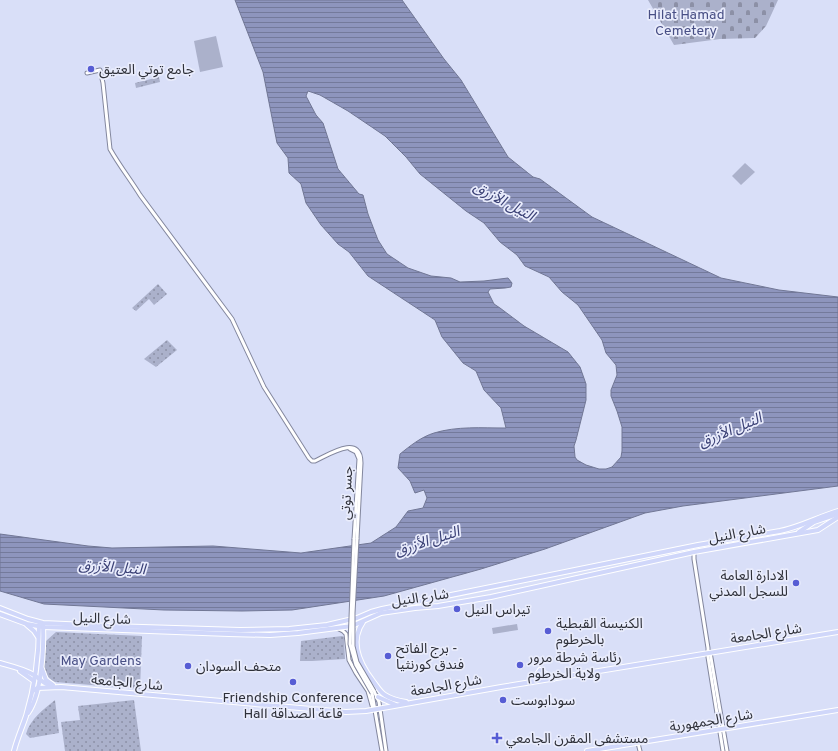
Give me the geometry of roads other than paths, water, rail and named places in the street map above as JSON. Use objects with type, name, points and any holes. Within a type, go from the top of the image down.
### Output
[{"type":"main road","points":[[795,534],[814,522],[838,514]]},
{"type":"main road","name":"شارع النيل","points":[[0,614],[27,624],[41,625],[290,634],[356,625],[365,619],[386,612],[438,606],[491,597],[693,552],[818,530],[838,514]]},
{"type":"main road","name":"شارع النيل","points":[[229,632],[289,629],[339,623],[382,608],[726,540],[789,529],[818,517],[838,514]]},
{"type":"main road","points":[[725,546],[728,542],[726,540]]},
{"type":"main road","name":"شارع النيل","points":[[0,608],[41,625],[54,627],[72,626]]},
{"type":"main road","points":[[365,619],[357,635],[357,651],[367,674],[380,690],[392,699],[410,702]]},
{"type":"main road","points":[[27,624],[41,638]]},
{"type":"main road","points":[[26,715],[33,704],[39,679],[41,625]]},
{"type":"main road","points":[[41,638],[54,627]]},
{"type":"main road","points":[[289,629],[290,634]]},
{"type":"main road","name":"شارع الجامعة","points":[[32,691],[37,688],[56,687],[346,712],[376,709],[410,702],[838,632]]},
{"type":"main road","name":"شارع الجامعة","points":[[0,663],[27,672],[35,678]]},
{"type":"main road","points":[[27,672],[39,666]]},
{"type":"main road","points":[[14,751],[26,715],[39,666]]},
{"type":"main road","points":[[39,666],[46,680],[56,687]]},
{"type":"main road","name":"شارع الجامعة","points":[[19,669],[25,675],[39,679],[48,685],[56,687]]},
{"type":"main road","points":[[532,682],[540,670],[553,679]]},
{"type":"main road","points":[[375,694],[396,705]]},
{"type":"main road","name":"شارع الجمهورية","points":[[587,751],[838,710]]},
{"type":"street","name":"جسر توتي","points":[[87,73],[100,70],[103,83],[110,149],[140,195],[232,319],[264,387],[309,458],[312,461],[315,461],[340,449],[348,447],[355,449],[360,454],[353,642],[357,662],[375,694]]},
{"type":"street","points":[[693,552],[724,751]]},
{"type":"street","points":[[337,628],[346,634],[349,660],[368,691],[376,709]]},
{"type":"street","points":[[375,694],[380,690]]},
{"type":"street","points":[[375,694],[382,751]]},
{"type":"street","points":[[375,694],[376,709],[386,751]]},
{"type":"street","points":[[721,729],[727,751]]},
{"type":"street","points":[[638,743],[640,751]]},
{"type":"water","name":"النيل الأزرق","points":[[235,0],[402,0],[444,59],[461,80],[508,157],[533,177],[540,179],[592,217],[721,278],[779,290],[838,297],[838,486],[683,506],[645,513],[545,549],[481,569],[384,596],[292,610],[164,610],[44,604],[0,591],[0,534],[112,548],[213,546],[301,553],[371,543],[396,527],[408,511],[423,508],[427,498],[424,490],[415,493],[410,481],[398,468],[400,454],[416,442],[434,433],[452,429],[506,428],[501,408],[484,390],[476,371],[463,363],[442,337],[435,320],[368,276],[349,252],[338,244],[321,225],[306,203],[301,184],[289,173],[288,158],[277,143],[263,72]],"holes":[[[308,91],[320,95],[348,111],[385,136],[406,157],[420,174],[466,211],[484,223],[500,242],[517,255],[525,266],[549,277],[562,292],[578,305],[602,340],[606,353],[616,365],[617,375],[611,390],[611,396],[622,427],[622,451],[621,457],[612,467],[599,469],[586,465],[577,460],[575,457],[574,446],[586,400],[586,384],[580,367],[568,352],[524,326],[494,304],[488,292],[490,289],[511,287],[512,283],[508,278],[460,282],[451,278],[431,276],[408,268],[387,254],[378,240],[368,214],[363,195],[359,194],[338,169],[323,123],[316,115],[306,96]]]},
{"type":"place","name":"جامع توتي العتيق","points":[[91,69]]},
{"type":"place","name":"الادارة العامة للسجل المدني","points":[[796,583]]},
{"type":"place","name":"تيراس النيل","points":[[457,609]]},
{"type":"place","name":"الكنيسة القبطية بالخرطوم","points":[[548,631]]},
{"type":"place","name":"برج الفاتح - فندق كورنثيا","points":[[388,656]]},
{"type":"place","name":"رئاسة شرطة مرور ولاية الخرطوم","points":[[520,665]]},
{"type":"place","name":"متحف السودان","points":[[188,666]]},
{"type":"place","name":"Friendship Conference Hall قاعة الصداقة","points":[[293,682]]},
{"type":"place","name":"سودابوست","points":[[503,700]]},
{"type":"place","name":"مستشفى المقرن الجامعي","points":[[497,738]]},
{"type":"park label","name":"Hilat Hamad Cemetery","points":[[686,22]]},
{"type":"park label","name":"May Gardens","points":[[101,660]]}]
